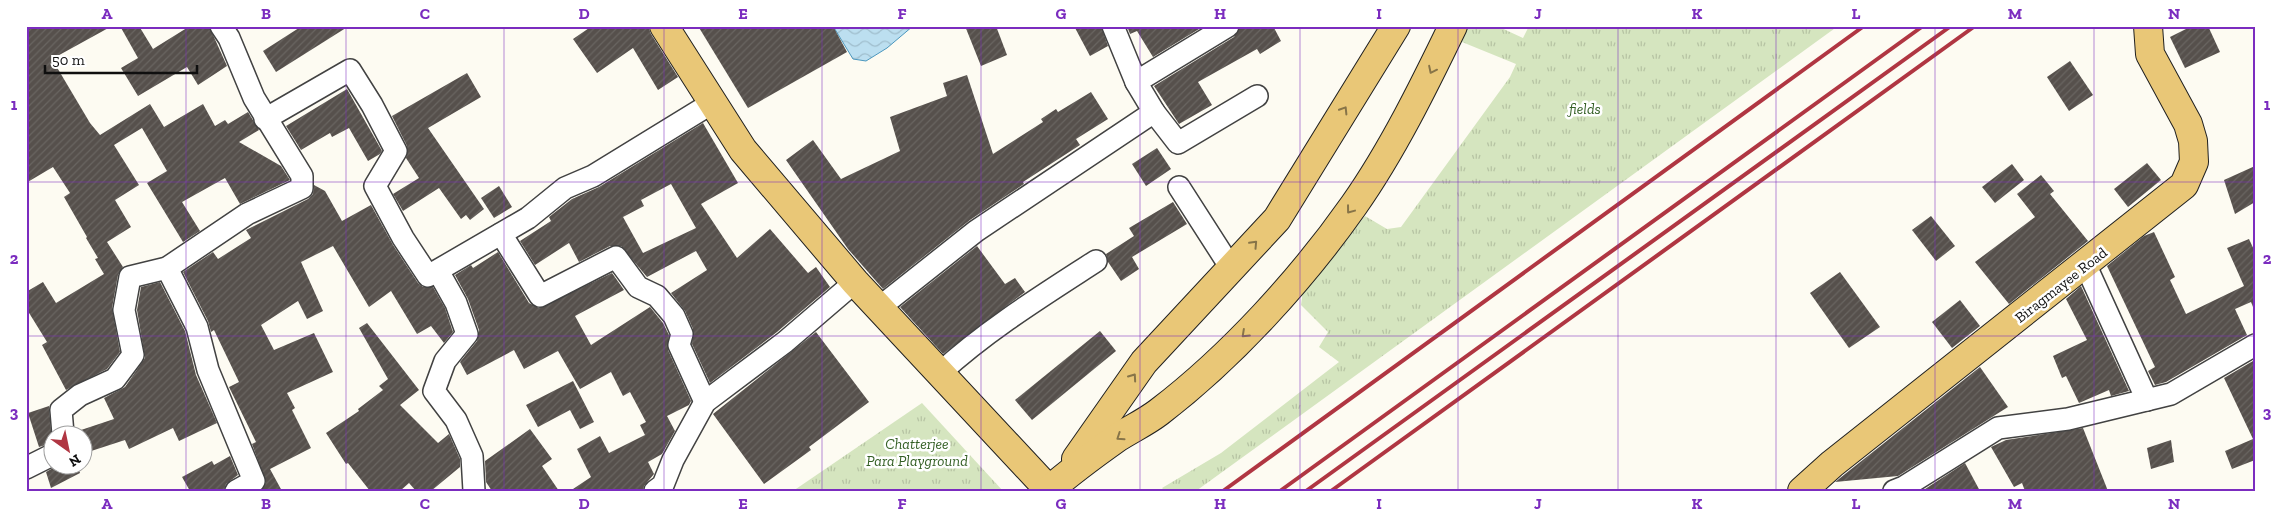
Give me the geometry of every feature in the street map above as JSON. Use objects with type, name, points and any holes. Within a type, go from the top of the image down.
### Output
[{"type":"main road","points":[[664,26],[743,150],[855,282],[940,373],[1053,486]]},
{"type":"main road","points":[[1053,486],[1144,362],[1277,219],[1396,26]]},
{"type":"main road","points":[[1053,486],[1158,412],[1191,385],[1256,324],[1311,261],[1359,196],[1420,95],[1453,26]]},
{"type":"main road","name":"Biragmayee Road","points":[[1802,491],[1832,464],[2086,266],[2184,185],[2194,162],[2194,141],[2188,124],[2150,54],[2148,26]]},
{"type":"street","points":[[63,424],[62,410],[80,395],[115,379],[134,355],[124,310],[130,277],[167,268],[246,214],[302,188],[302,176],[265,119],[221,26]]},
{"type":"street","points":[[1113,26],[1136,82],[1154,112],[1178,143],[1257,96]]},
{"type":"street","points":[[1136,82],[1228,26]]},
{"type":"street","points":[[265,119],[350,70],[396,151],[375,186],[403,238],[428,276],[528,218],[565,188],[593,176],[712,102]]},
{"type":"street","points":[[880,307],[976,231],[1154,112]]},
{"type":"street","points":[[1179,187],[1231,268]]},
{"type":"street","points":[[501,234],[540,296],[616,257],[638,287],[657,296],[674,316],[682,334],[679,345],[705,402]]},
{"type":"street","points":[[940,373],[961,354],[1027,305],[1096,262]]},
{"type":"street","points":[[2086,266],[2147,400]]},
{"type":"street","points":[[167,268],[197,327],[208,370],[254,480],[236,491]]},
{"type":"street","points":[[438,270],[456,303],[467,334],[445,361],[434,391],[456,420],[472,456],[474,491]]},
{"type":"street","points":[[655,491],[663,485],[673,460],[705,402],[785,342],[855,282]]},
{"type":"street","points":[[1894,491],[1904,487],[1998,428],[2068,419],[2171,394],[2255,345]]},
{"type":"street","points":[[26,468],[42,460]]},
{"type":"green space","name":"fields","points":[[1467,26],[1497,26],[1523,38],[1529,26],[1838,26],[1196,491],[1165,491],[1162,488],[1221,453],[1339,362],[1319,347],[1328,332],[1301,305],[1303,290],[1365,216],[1387,229],[1401,227],[1510,77],[1516,64],[1462,42]]},
{"type":"green space","name":"Chatterjee Para Playground","points":[[922,403],[1003,491],[793,491]]},
{"type":"water","points":[[833,26],[913,26],[887,48],[866,61],[853,59]]},
{"type":"building","points":[[26,26],[112,26],[52,59],[90,123],[100,135],[150,104],[164,127],[203,104],[215,126],[225,120],[228,124],[248,112],[259,130],[239,142],[281,166],[290,180],[240,204],[225,178],[182,202],[200,231],[183,242],[147,183],[167,171],[142,128],[114,145],[139,185],[115,200],[131,227],[107,242],[123,267],[118,275],[112,308],[120,352],[107,369],[66,390],[42,345],[47,342],[26,308],[26,292],[43,282],[56,303],[104,274],[95,259],[98,258],[64,197],[70,193],[53,167],[26,183]]},
{"type":"building","points":[[120,26],[139,26],[153,49],[190,26],[209,26],[227,66],[198,85],[187,67],[138,96],[121,68],[138,58]]},
{"type":"building","points":[[302,26],[349,26],[276,72],[263,51]]},
{"type":"building","points":[[592,26],[648,26],[678,77],[658,90],[633,48],[597,73],[573,39]]},
{"type":"building","points":[[698,26],[833,26],[847,52],[748,108]]},
{"type":"building","points":[[965,26],[996,26],[1007,55],[981,66]]},
{"type":"building","points":[[1074,26],[1101,26],[1108,46],[1090,56]]},
{"type":"building","points":[[1127,26],[1204,26],[1153,57],[1137,31],[1130,34]]},
{"type":"building","points":[[1240,26],[1273,26],[1281,41],[1260,54],[1257,49],[1198,82],[1212,105],[1179,124],[1154,86],[1234,37]]},
{"type":"building","points":[[2192,26],[2208,26],[2220,52],[2185,68],[2170,37]]},
{"type":"building","points":[[2070,61],[2093,95],[2069,111],[2047,77]]},
{"type":"building","points":[[467,73],[481,97],[428,128],[484,209],[470,220],[466,215],[461,219],[439,188],[403,211],[393,194],[419,178],[406,158],[407,146],[392,116]]},
{"type":"building","points":[[967,75],[993,154],[1043,122],[1041,119],[1056,109],[1058,112],[1091,92],[1108,119],[1076,139],[1080,145],[1023,182],[1024,184],[970,220],[883,289],[848,249],[786,160],[813,140],[841,179],[900,151],[890,117],[947,96],[943,83]]},
{"type":"building","points":[[347,89],[382,151],[380,154],[368,161],[349,128],[332,137],[330,133],[301,150],[286,126]]},
{"type":"building","points":[[703,123],[738,183],[701,204],[737,258],[770,229],[808,273],[816,267],[830,287],[777,332],[710,383],[692,344],[693,329],[685,311],[671,293],[707,270],[696,251],[647,277],[621,246],[610,246],[579,262],[569,243],[535,265],[520,241],[551,221],[549,217],[572,199],[599,187]],"holes":[[[671,184],[696,228],[643,253],[623,217],[644,206],[641,200]]]},
{"type":"building","points":[[1157,148],[1171,169],[1146,186],[1132,164]]},
{"type":"building","points":[[2147,163],[2161,180],[2128,207],[2114,189]]},
{"type":"building","points":[[2012,164],[2024,180],[1995,203],[1982,187]]},
{"type":"building","points":[[2255,166],[2255,202],[2235,214],[2224,180]]},
{"type":"building","points":[[2041,175],[2054,191],[2050,194],[2088,241],[2009,304],[1975,262],[2035,217],[2017,194]]},
{"type":"building","points":[[314,185],[325,191],[342,221],[371,205],[393,245],[418,283],[423,287],[433,287],[445,308],[453,332],[444,343],[431,326],[417,334],[391,291],[369,307],[333,246],[301,262],[323,311],[307,319],[298,301],[261,325],[274,350],[314,333],[333,372],[287,393],[295,408],[292,410],[311,448],[270,469],[282,491],[261,491],[266,482],[252,444],[256,442],[229,387],[239,382],[214,330],[211,332],[208,321],[183,272],[213,252],[218,259],[251,238],[246,230],[308,199],[313,194]]},
{"type":"building","points":[[499,186],[512,207],[494,218],[481,198]]},
{"type":"building","points":[[1173,202],[1187,224],[1132,257],[1139,269],[1121,281],[1108,262],[1106,254],[1134,236],[1129,228]]},
{"type":"building","points":[[1931,216],[1955,246],[1936,261],[1912,230]]},
{"type":"building","points":[[2154,232],[2175,277],[2170,280],[2186,314],[2244,286],[2227,248],[2249,239],[2255,252],[2255,312],[2251,302],[2235,309],[2247,335],[2166,382],[2155,385],[2148,371],[2155,367],[2107,266],[2144,236]]},
{"type":"building","points":[[977,246],[1005,284],[1015,278],[1025,292],[943,354],[900,307]]},
{"type":"building","points":[[498,252],[529,303],[539,308],[612,273],[624,290],[575,316],[591,345],[650,307],[663,323],[669,335],[668,350],[691,401],[689,405],[667,416],[675,431],[662,454],[648,462],[654,474],[644,486],[643,491],[570,491],[591,477],[577,449],[600,436],[609,453],[645,435],[640,425],[646,422],[630,392],[623,396],[611,372],[580,389],[558,351],[524,369],[514,350],[467,375],[460,362],[477,341],[479,330],[468,299],[455,275],[471,265],[473,268]]},
{"type":"building","points":[[1840,272],[1880,327],[1849,348],[1810,293]]},
{"type":"building","points":[[160,282],[185,331],[196,375],[217,423],[179,441],[173,428],[129,449],[125,440],[92,451],[92,426],[114,419],[104,398],[125,387],[145,358],[137,310],[141,287]]},
{"type":"building","points":[[2081,286],[2129,391],[2111,396],[2109,390],[2079,403],[2066,376],[2062,378],[2053,356],[2087,340],[2066,299]]},
{"type":"building","points":[[1960,300],[1980,326],[1952,348],[1932,322]]},
{"type":"building","points":[[367,323],[419,390],[400,405],[438,443],[449,434],[460,459],[460,467],[431,491],[416,491],[409,483],[400,491],[370,491],[348,463],[346,464],[326,433],[359,411],[358,409],[383,390],[379,386],[388,379],[359,328]]},
{"type":"building","points":[[1100,331],[1116,351],[1032,420],[1015,400]]},
{"type":"building","points":[[816,332],[869,402],[809,447],[811,450],[764,484],[713,414]]},
{"type":"building","points":[[2253,361],[2255,366],[2255,460],[2232,469],[2225,451],[2253,439],[2224,378]]},
{"type":"building","points":[[1980,367],[2008,407],[1898,476],[1835,482]]},
{"type":"building","points":[[573,381],[594,422],[580,429],[570,410],[538,427],[526,405]]},
{"type":"building","points":[[49,406],[50,424],[42,424],[42,446],[39,447],[28,413]]},
{"type":"building","points":[[2083,428],[2108,491],[2025,491],[2022,483],[2014,487],[1991,447],[2006,440]]},
{"type":"building","points":[[530,429],[552,459],[542,466],[559,491],[492,491],[486,482],[485,461]]},
{"type":"building","points":[[2171,440],[2174,462],[2151,469],[2147,448]]},
{"type":"building","points":[[230,456],[238,475],[226,484],[224,491],[190,491],[182,477],[212,461],[214,465]]},
{"type":"building","points":[[1965,463],[1980,491],[1922,491]]},
{"type":"building","points":[[47,474],[78,474],[51,488]]},
{"type":"railway","points":[[1223,491],[1864,26]]},
{"type":"railway","points":[[1280,491],[1923,26]]},
{"type":"railway","points":[[1306,491],[1951,26]]},
{"type":"railway","points":[[1331,491],[1975,26]]}]
